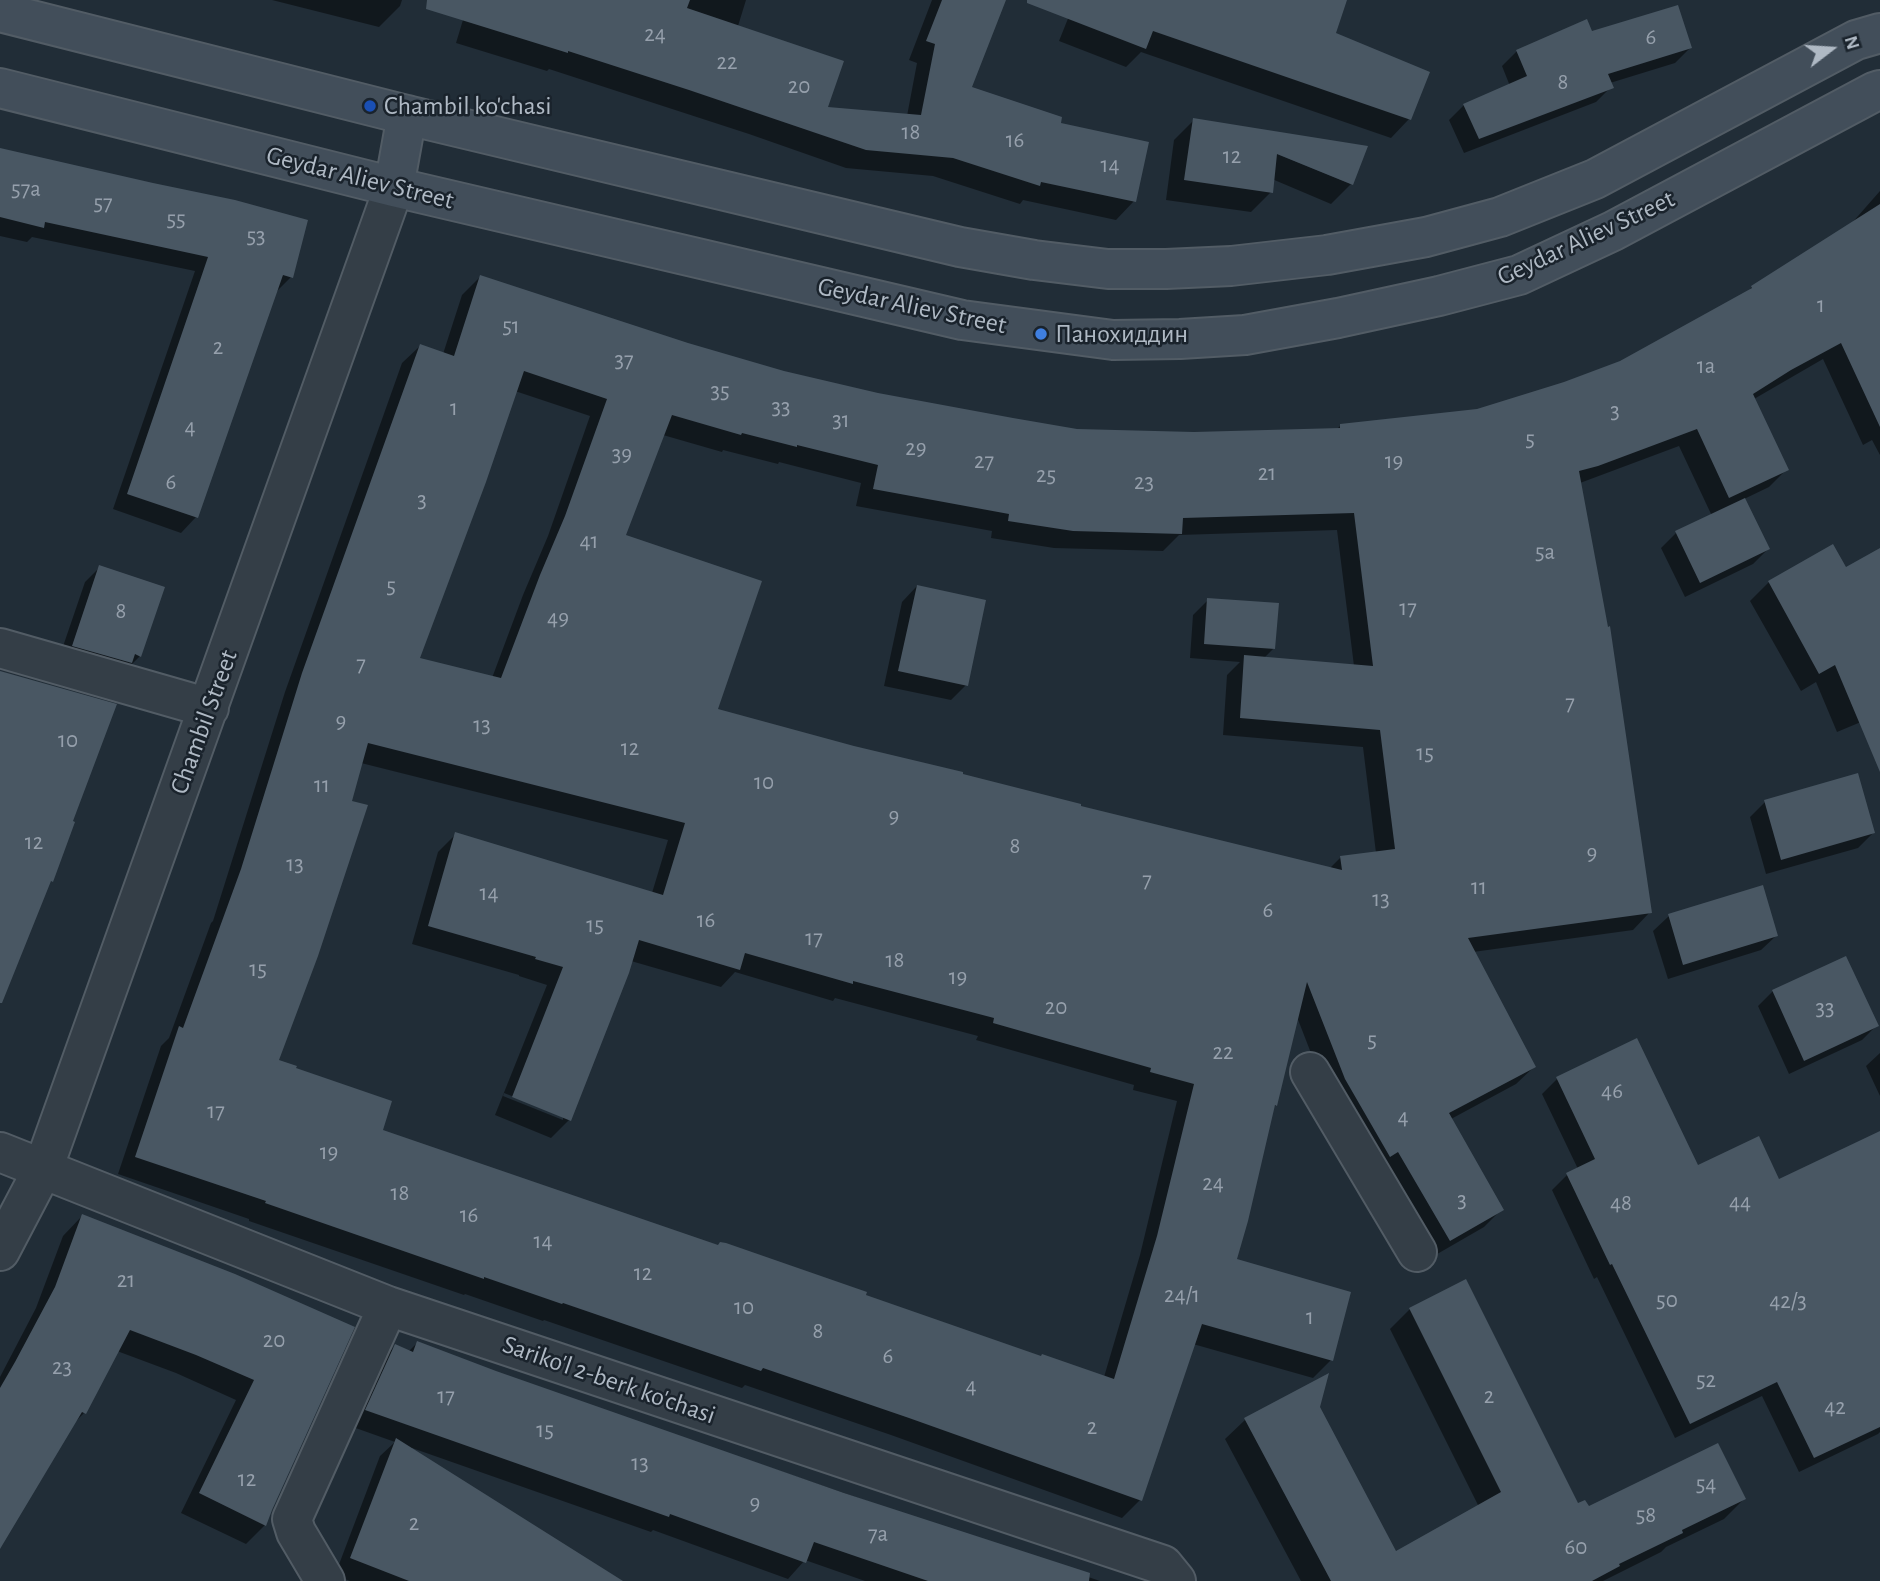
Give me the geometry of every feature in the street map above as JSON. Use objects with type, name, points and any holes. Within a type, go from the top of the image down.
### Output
[{"type":"main road","name":"Geydar Aliev Street","points":[[0,12],[407,115],[960,247],[1034,260],[1108,268],[1231,266],[1327,255],[1413,240],[1500,217],[1595,179],[1856,40],[1880,33]]},
{"type":"main road","name":"Geydar Aliev Street","points":[[0,88],[394,187],[962,320],[1113,340],[1245,335],[1440,296],[1519,275],[1613,231],[1880,90]]},
{"type":"main road","points":[[394,187],[407,115]]},
{"type":"street","name":"Chambil Street","points":[[0,1251],[43,1169],[394,187]]},
{"type":"street","points":[[0,648],[209,708]]},
{"type":"street","points":[[1310,1072],[1417,1252]]},
{"type":"street","name":"Sariko'l 2-berk ko'chasi","points":[[0,1152],[388,1306],[1163,1565],[1176,1581]]},
{"type":"street","points":[[325,1581],[296,1532],[292,1519],[388,1306]]},
{"type":"building","points":[[427,0],[690,0],[687,8],[844,61],[828,107],[921,115],[935,44],[926,41],[942,0],[1006,0],[972,87],[1062,117],[1061,123],[1149,142],[1136,202],[1041,182],[1040,186],[953,158],[866,150],[568,51],[426,9]]},
{"type":"building","points":[[1027,0],[1347,0],[1336,33],[1430,72],[1411,120],[1153,31],[1146,49],[1027,3]]},
{"type":"building","points":[[1678,5],[1692,48],[1608,74],[1614,88],[1479,139],[1463,104],[1527,76],[1516,50],[1587,19],[1592,31]]},
{"type":"building","points":[[1193,118],[1368,146],[1353,185],[1277,154],[1273,193],[1184,180]]},
{"type":"building","points":[[0,148],[235,200],[308,220],[293,278],[283,275],[198,518],[127,494],[208,257],[45,222],[44,228],[0,217]]},
{"type":"building","points":[[1880,204],[1880,427],[1841,343],[1753,394],[1789,470],[1729,498],[1697,429],[1579,471],[1608,627],[1610,626],[1652,913],[1468,938],[1536,1067],[1449,1113],[1504,1210],[1450,1241],[1398,1152],[1390,1157],[1345,1079],[1307,982],[1237,1259],[1351,1292],[1333,1361],[1202,1324],[1142,1501],[763,1368],[761,1371],[563,1303],[484,1279],[135,1157],[179,1026],[183,1028],[241,869],[302,673],[420,344],[454,356],[480,275],[688,343],[784,371],[878,393],[1077,429],[1194,432],[1340,428],[1340,424],[1477,409],[1620,361],[1752,288],[1751,286]],"holes":[[[524,371],[607,399],[565,516],[501,678],[420,658]],[[672,415],[741,435],[742,433],[797,445],[878,465],[873,489],[1009,514],[1008,521],[1073,531],[1182,534],[1183,518],[1354,513],[1373,666],[1244,655],[1240,718],[1380,730],[1395,849],[1340,856],[1342,870],[1081,806],[963,772],[718,709],[762,581],[626,535]],[[368,743],[685,823],[663,895],[455,832],[428,926],[563,967],[512,1097],[571,1121],[629,973],[639,940],[740,970],[745,953],[853,984],[853,981],[994,1018],[993,1023],[1151,1068],[1150,1072],[1194,1084],[1157,1236],[1114,1379],[866,1295],[867,1292],[726,1243],[720,1242],[718,1245],[383,1130],[392,1101],[279,1060],[318,956],[368,805],[352,801]]]},
{"type":"building","points":[[1745,498],[1770,549],[1700,583],[1675,531]]},
{"type":"building","points":[[1833,544],[1846,567],[1880,548],[1880,772],[1835,665],[1819,674],[1768,581]]},
{"type":"building","points":[[99,565],[165,587],[141,657],[135,654],[132,663],[72,646]]},
{"type":"building","points":[[917,585],[986,600],[968,686],[898,671]]},
{"type":"building","points":[[1207,598],[1279,603],[1275,649],[1204,644]]},
{"type":"building","points":[[0,671],[117,704],[53,882],[51,881],[2,1003],[0,1003]]},
{"type":"building","points":[[1858,773],[1875,833],[1781,860],[1764,800]]},
{"type":"building","points":[[1763,885],[1778,936],[1683,965],[1668,914]]},
{"type":"building","points":[[1846,956],[1879,1026],[1804,1061],[1772,990]]},
{"type":"building","points":[[1637,1038],[1698,1165],[1759,1136],[1779,1179],[1880,1131],[1880,1427],[1814,1458],[1777,1382],[1690,1424],[1566,1173],[1595,1159],[1556,1077]]},
{"type":"building","points":[[82,1214],[235,1274],[355,1327],[266,1526],[199,1493],[254,1380],[130,1330],[86,1414],[82,1412],[0,1549],[0,1388],[55,1287]]},
{"type":"building","points":[[1466,1279],[1578,1503],[1585,1500],[1589,1506],[1718,1443],[1746,1499],[1682,1530],[1683,1533],[1619,1564],[1620,1566],[1592,1581],[1331,1581],[1244,1418],[1329,1373],[1320,1407],[1396,1551],[1501,1492],[1409,1308]]},
{"type":"building","points":[[417,1341],[844,1493],[1090,1573],[1089,1581],[928,1581],[814,1542],[806,1563],[365,1410],[395,1344],[413,1352]]},
{"type":"building","points":[[396,1438],[623,1581],[409,1581],[350,1558]]},
{"type":"place","name":"Chambil ko'chasi","points":[[370,106]]},
{"type":"place","name":"Панохиддин","points":[[1041,334]]}]
